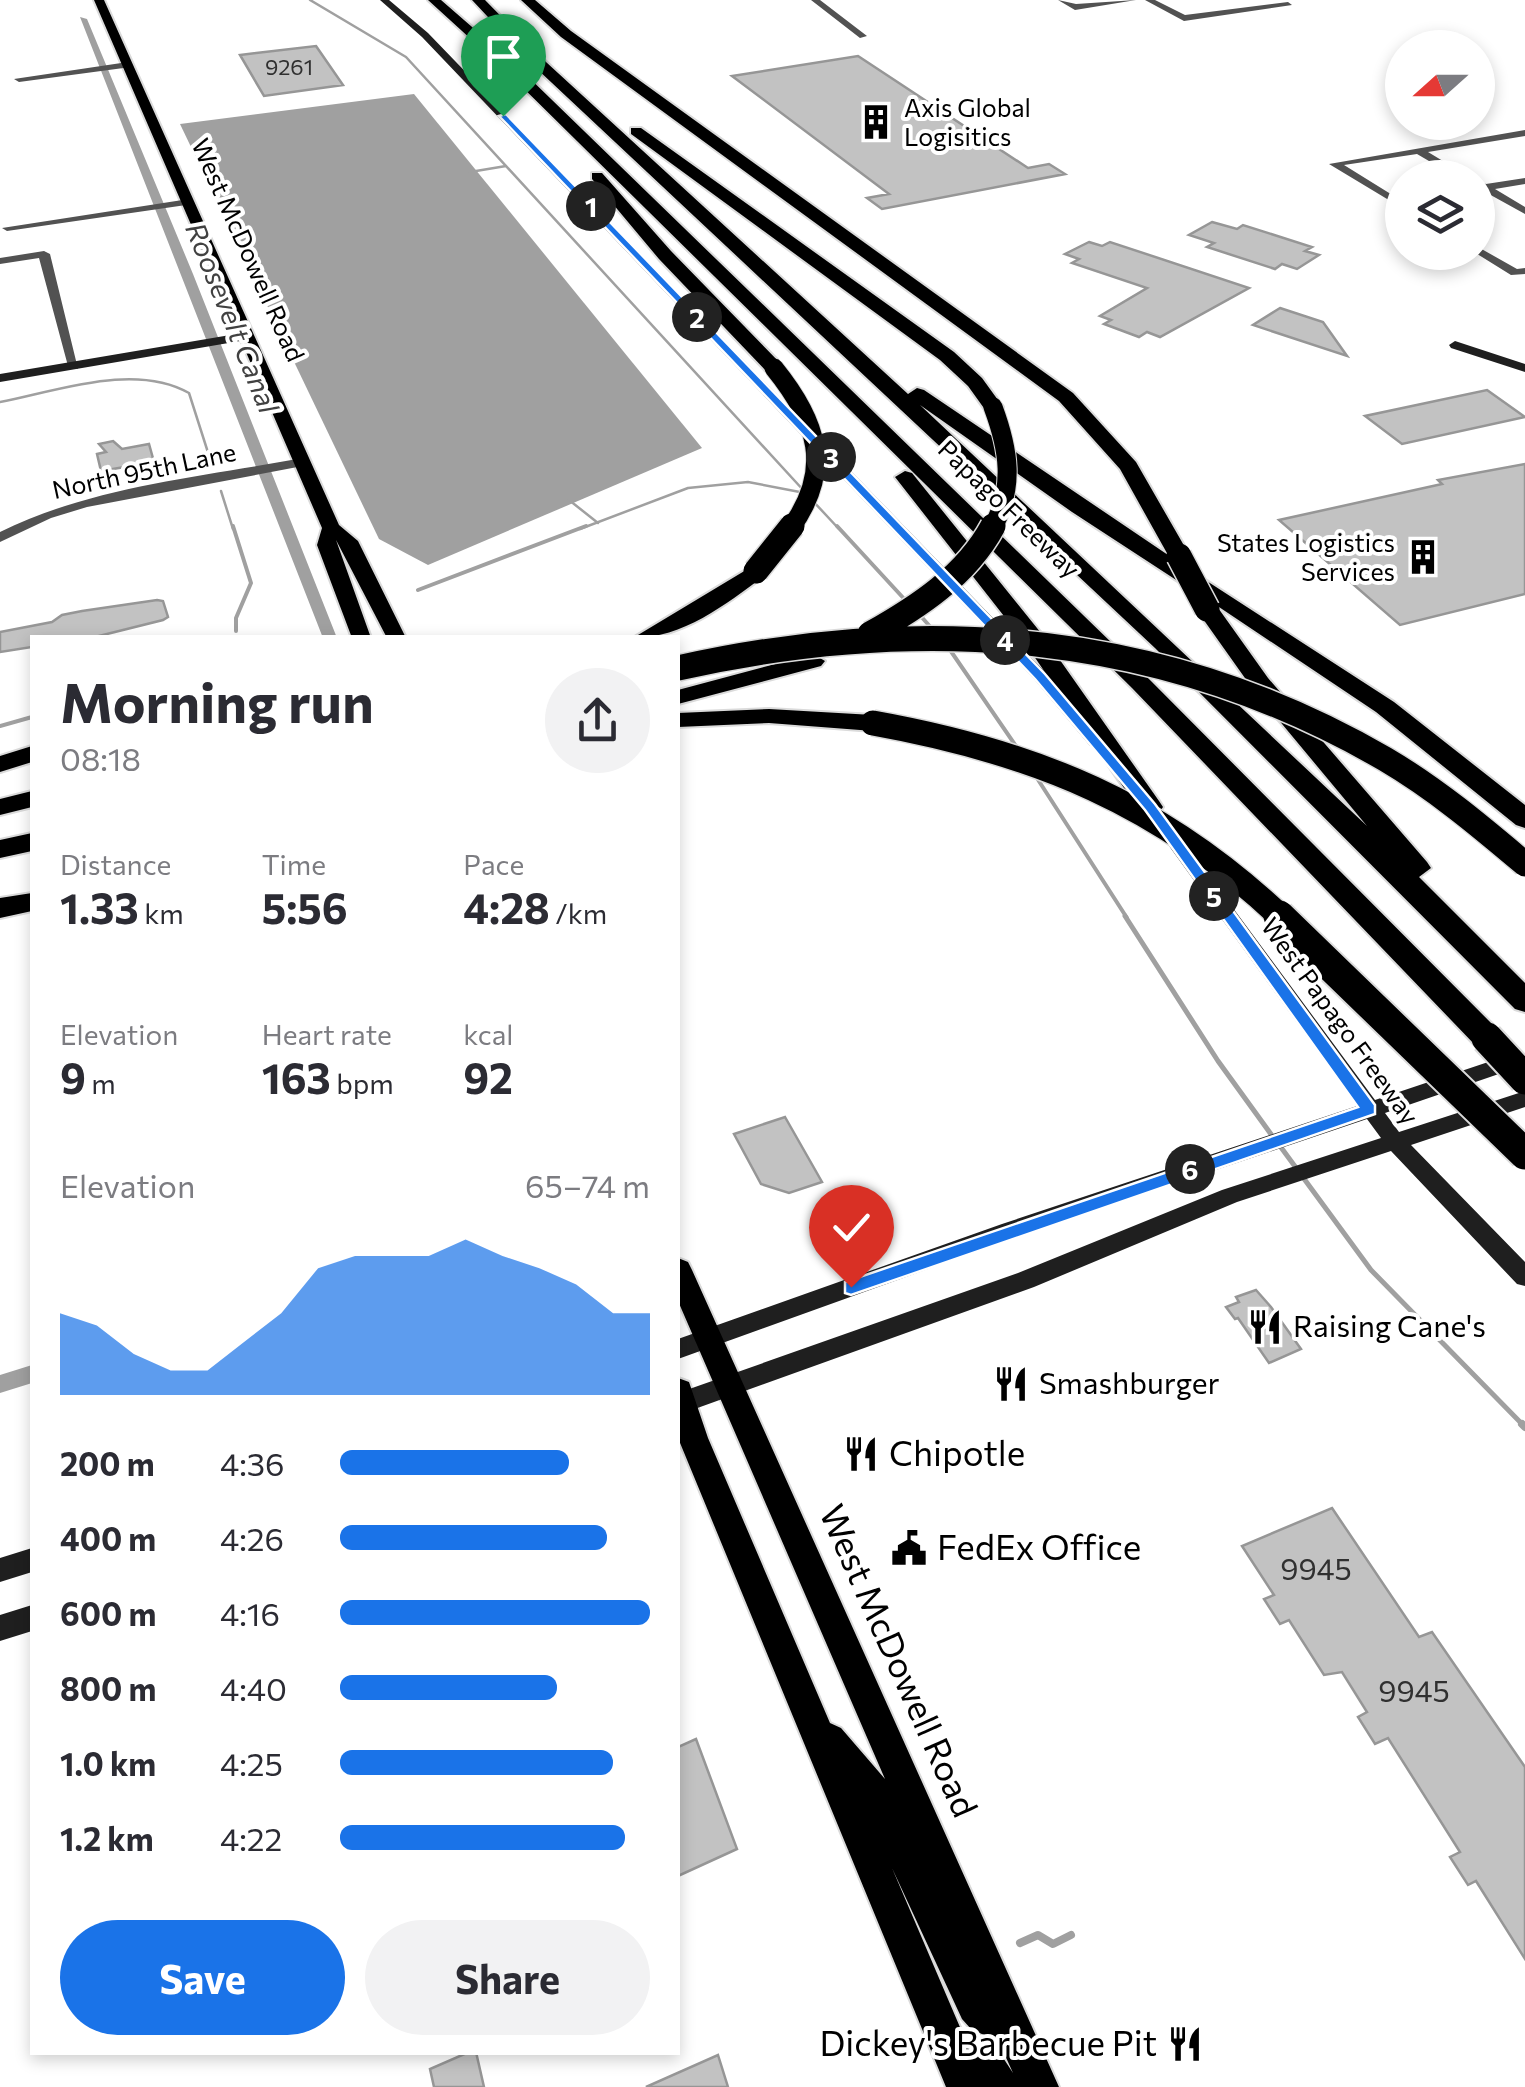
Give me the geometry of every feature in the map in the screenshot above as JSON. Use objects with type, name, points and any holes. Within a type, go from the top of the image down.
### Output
[{"type":"highway","name":"Papago Freeway","points":[[434,0],[512,69],[904,452],[1315,859],[1525,1079]]},
{"type":"highway","name":"Papago Freeway","points":[[478,0],[1445,919],[1525,1001]]},
{"type":"highway","points":[[527,0],[566,34],[1066,397],[1130,466],[1207,608],[1260,682],[1415,866],[1445,919]]},
{"type":"highway","points":[[513,34],[555,63],[639,134],[947,356],[975,382],[993,406],[1007,444],[1010,472],[1002,514],[982,546],[945,584],[908,612],[812,660],[744,682],[680,697]]},
{"type":"highway","points":[[476,40],[658,248],[796,392],[817,440],[816,473],[798,521],[756,570],[718,599],[650,635]]},
{"type":"highway","points":[[847,349],[883,368],[1078,506],[1348,678],[1481,778],[1525,819]]},
{"type":"highway","points":[[904,452],[900,472],[1020,616],[1088,710],[1150,807]]},
{"type":"highway","points":[[680,668],[791,646],[881,637],[999,640],[1126,659],[1246,695],[1344,736],[1450,802],[1525,864]]},
{"type":"highway","points":[[680,720],[769,716],[874,724],[941,735],[1004,752],[1111,795],[1177,833],[1264,900],[1525,1154]]},
{"type":"highway","points":[[0,764],[30,755]]},
{"type":"highway","points":[[0,807],[30,800]]},
{"type":"highway","points":[[0,819],[30,812]]},
{"type":"highway","points":[[0,850],[30,842]]},
{"type":"highway","points":[[0,908],[30,902]]},
{"type":"main road","name":"West McDowell Road","points":[[100,0],[331,528],[348,541],[395,635]]},
{"type":"main road","name":"West Papago Freeway","points":[[384,0],[453,64],[1014,650],[1150,807],[1394,1142],[1525,1277]]},
{"type":"main road","points":[[0,378],[248,336]]},
{"type":"main road","points":[[1455,345],[1525,368]]},
{"type":"main road","name":"West McDowell Road","points":[[331,528],[326,545],[361,635]]},
{"type":"main road","points":[[680,1348],[1525,1058]]},
{"type":"main road","points":[[680,1399],[729,1386],[1026,1280],[1263,1185],[1525,1100]]},
{"type":"main road","name":"West McDowell Road","points":[[680,1275],[1039,2087]]},
{"type":"main road","points":[[680,1402],[961,2076],[986,2067],[999,2087]]},
{"type":"main road","points":[[0,1570],[30,1561]]},
{"type":"main road","points":[[0,1628],[30,1619]]},
{"type":"main road","points":[[813,1720],[878,1798],[976,2006],[1013,2028]]},
{"type":"street","points":[[815,0],[864,36]]},
{"type":"street","points":[[1062,0],[1075,7],[1132,0]]},
{"type":"street","points":[[1148,0],[1189,18],[1288,5]]},
{"type":"street","points":[[20,78],[128,65]]},
{"type":"street","points":[[1385,195],[1334,164],[1525,133]]},
{"type":"street","points":[[1418,150],[1435,160]]},
{"type":"street","points":[[1495,184],[1525,181]]},
{"type":"street","points":[[1495,194],[1525,211]]},
{"type":"street","points":[[7,228],[189,202]]},
{"type":"street","points":[[0,261],[44,254],[74,366]]},
{"type":"street","points":[[1495,259],[1520,272]]},
{"type":"street","name":"North 95th Lane","points":[[0,538],[46,515],[84,503],[302,462]]},
{"type":"shaded area","points":[[414,94],[702,448],[428,565],[379,539],[180,124]]},
{"type":"building","points":[[316,46],[343,85],[264,96],[240,55]]},
{"type":"building","name":"Axis Global Logisitics","points":[[858,56],[1028,168],[1049,164],[1065,174],[882,209],[867,198],[889,194],[732,76]]},
{"type":"building","points":[[1212,222],[1237,229],[1243,225],[1312,247],[1305,251],[1319,255],[1297,269],[1282,264],[1275,269],[1207,247],[1214,243],[1189,235]]},
{"type":"building","points":[[1089,242],[1102,246],[1110,242],[1249,288],[1160,337],[1147,332],[1139,337],[1104,324],[1111,320],[1100,316],[1147,288],[1072,263],[1079,259],[1065,254]]},
{"type":"building","points":[[1280,308],[1323,322],[1347,356],[1253,325]]},
{"type":"building","points":[[1487,390],[1525,417],[1402,444],[1365,416]]},
{"type":"building","points":[[113,441],[122,449],[149,444],[154,462],[101,471],[97,454],[106,452],[99,444]]},
{"type":"building","name":"States Logistics Services","points":[[1525,464],[1525,594],[1400,625],[1279,520],[1442,484],[1438,480]]},
{"type":"building","points":[[157,600],[163,601],[168,617],[103,635],[30,635],[30,647],[0,652],[0,632],[52,622],[62,615]]},
{"type":"building","points":[[785,1117],[822,1182],[789,1193],[761,1184],[734,1134]]},
{"type":"building","name":"Raising Cane's","points":[[1256,1290],[1301,1349],[1269,1363],[1226,1307],[1239,1302],[1236,1297]]},
{"type":"building","points":[[1332,1508],[1419,1637],[1432,1632],[1525,1767],[1525,1959],[1476,1881],[1468,1885],[1450,1857],[1460,1852],[1388,1738],[1375,1744],[1358,1717],[1367,1712],[1342,1672],[1324,1675],[1289,1620],[1280,1624],[1264,1599],[1274,1595],[1242,1546]]},
{"type":"building","points":[[696,1739],[737,1849],[680,1875],[680,1746]]},
{"type":"building","points":[[462,2055],[477,2055],[484,2087],[434,2087],[430,2069]]},
{"type":"building","points":[[718,2055],[728,2087],[646,2087]]},
{"type":"waterway","points":[[310,0],[406,57],[506,166]]},
{"type":"waterway","name":"Roosevelt Canal","points":[[83,19],[188,274],[329,635]]},
{"type":"waterway","points":[[470,172],[506,166]]},
{"type":"waterway","points":[[506,166],[805,492]]},
{"type":"waterway","points":[[0,402],[120,379],[168,384],[189,393],[212,465]]},
{"type":"waterway","points":[[597,522],[688,488],[748,482],[805,493]]},
{"type":"waterway","points":[[221,491],[233,529]]},
{"type":"waterway","points":[[569,500],[597,522]]},
{"type":"waterway","points":[[812,500],[839,529]]},
{"type":"waterway","points":[[580,529],[597,522]]},
{"type":"waterway","points":[[233,526],[251,583],[236,618],[236,631]]},
{"type":"waterway","points":[[418,590],[586,526]]},
{"type":"waterway","points":[[837,526],[907,602]]},
{"type":"waterway","points":[[918,613],[934,631]]},
{"type":"waterway","points":[[948,647],[1018,749]]},
{"type":"waterway","points":[[0,726],[30,718]]},
{"type":"waterway","points":[[1035,775],[1127,918]]},
{"type":"waterway","points":[[1125,916],[1218,1061],[1273,1137]]},
{"type":"waterway","points":[[1280,1146],[1371,1270],[1524,1426]]},
{"type":"waterway","name":"Roosevelt Canal","points":[[0,1384],[30,1375]]},
{"type":"waterway","points":[[1020,1943],[1038,1935],[1053,1944],[1071,1935]]},
{"type":"place","name":"Axis Global Logisitics","points":[[876,122]]},
{"type":"place","name":"States Logistics Services","points":[[1423,557]]},
{"type":"place","name":"Raising Cane's","points":[[1265,1327]]},
{"type":"place","name":"Smashburger","points":[[1011,1384]]},
{"type":"place","name":"Chipotle","points":[[861,1454]]},
{"type":"place","name":"FedEx Office","points":[[909,1548]]},
{"type":"place","name":"Dickey's Barbecue Pit","points":[[1185,2044]]},
{"type":"route","points":[[503,116],[1040,676],[1150,807],[1369,1110],[851,1287]]}]
